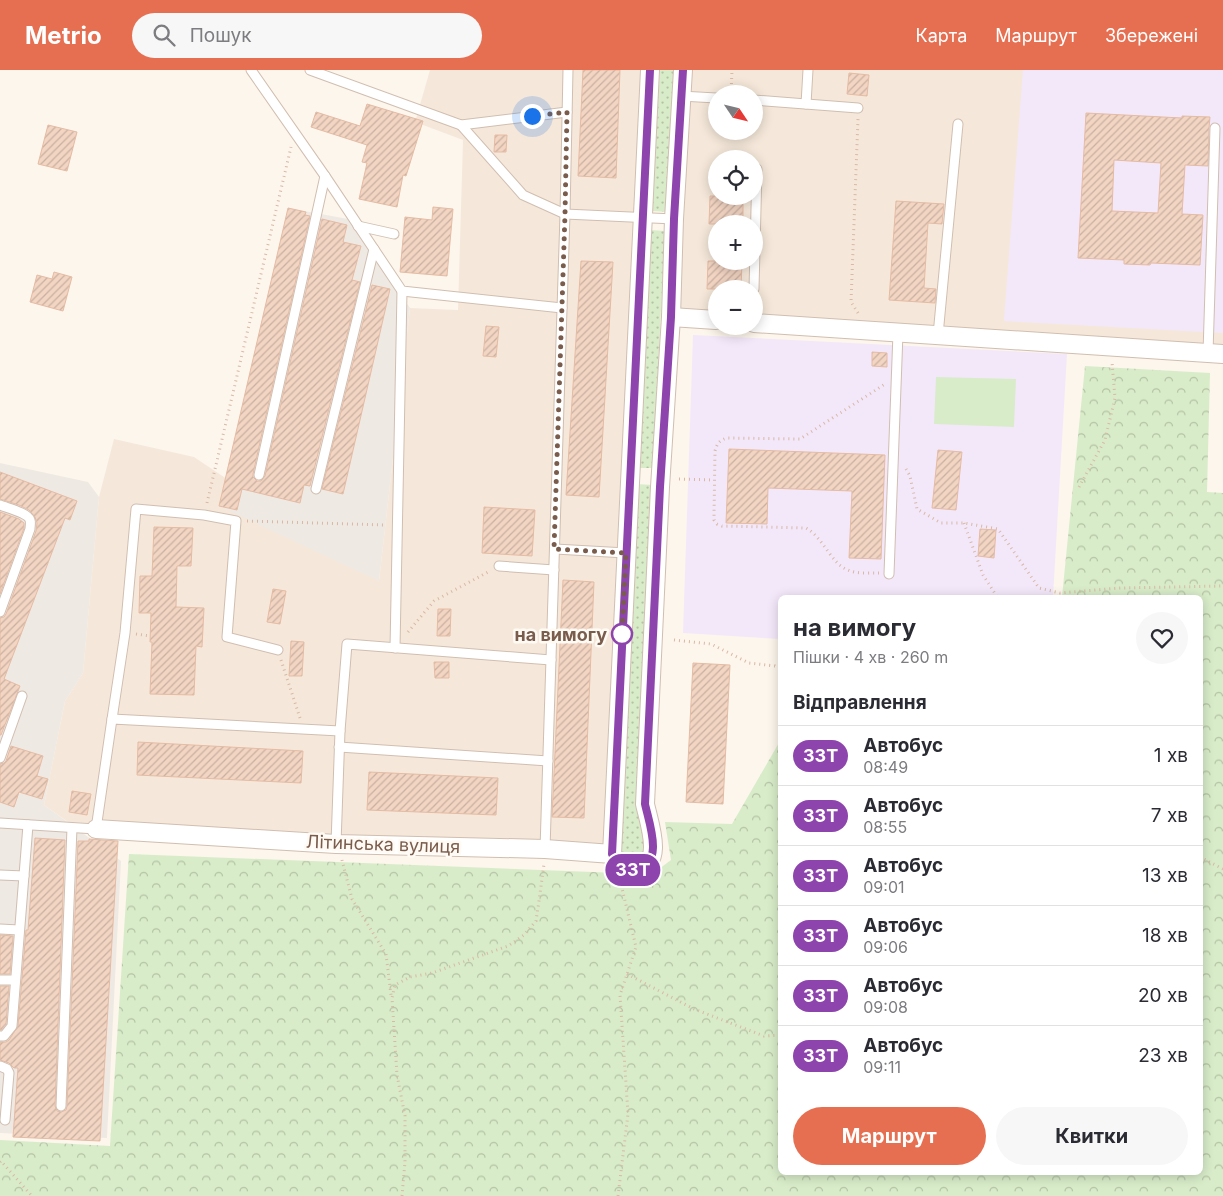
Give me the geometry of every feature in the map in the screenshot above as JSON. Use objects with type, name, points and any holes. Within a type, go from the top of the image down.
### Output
[{"type":"street","points":[[650,70],[612,854],[620,867],[628,871],[640,869],[649,864],[654,854],[645,804],[683,70]]},
{"type":"street","points":[[671,317],[708,319]]},
{"type":"street","points":[[763,324],[1216,354]]},
{"type":"street","name":"Літинська вулиця","points":[[96,830],[339,844],[545,849],[612,854]]},
{"type":"lane","points":[[251,70],[402,291],[396,648]]},
{"type":"lane","points":[[310,70],[461,125],[567,112]]},
{"type":"lane","points":[[545,849],[568,70]]},
{"type":"lane","points":[[806,104],[808,70]]},
{"type":"lane","points":[[681,96],[708,98]]},
{"type":"lane","points":[[763,101],[858,108]]},
{"type":"lane","points":[[938,335],[958,124]]},
{"type":"lane","points":[[461,125],[523,195],[565,214],[674,219]]},
{"type":"lane","points":[[1215,128],[1216,354]]},
{"type":"lane","points":[[259,475],[325,176]]},
{"type":"lane","points":[[754,280],[756,205]]},
{"type":"lane","points":[[358,226],[394,234]]},
{"type":"lane","points":[[316,489],[374,249]]},
{"type":"lane","points":[[402,291],[562,308]]},
{"type":"lane","points":[[889,574],[898,332]]},
{"type":"lane","points":[[0,505],[24,514],[29,517],[31,522],[0,612]]},
{"type":"lane","points":[[0,823],[96,830],[125,633],[136,509],[204,515],[236,521],[227,638],[278,650]]},
{"type":"lane","points":[[554,549],[626,553]]},
{"type":"lane","points":[[499,566],[554,570]]},
{"type":"lane","points":[[339,844],[339,747],[347,644],[551,660]]},
{"type":"lane","points":[[0,758],[22,696]]},
{"type":"lane","points":[[112,719],[340,731]]},
{"type":"lane","points":[[339,747],[548,761]]},
{"type":"lane","points":[[0,1036],[4,1036],[12,1026],[28,825]]},
{"type":"lane","points":[[61,1106],[72,828]]},
{"type":"lane","points":[[0,875],[24,876]]},
{"type":"lane","points":[[0,929],[19,930]]},
{"type":"lane","points":[[0,980],[15,980]]},
{"type":"lane","points":[[0,1066],[7,1069],[9,1074],[5,1120]]},
{"type":"path","points":[[731,85],[732,70]]},
{"type":"path","points":[[858,108],[851,302],[862,320]]},
{"type":"path","points":[[204,515],[294,131]]},
{"type":"path","points":[[1079,487],[1105,440],[1115,398],[1114,374],[1109,347]]},
{"type":"path","points":[[889,574],[847,570],[840,566],[813,532],[806,528],[722,526],[716,524],[714,520],[715,450],[716,444],[728,438],[800,439],[896,377]]},
{"type":"path","points":[[894,448],[910,476],[917,509],[941,523],[964,523],[998,529],[1039,588],[1060,593],[1098,589],[1223,586]]},
{"type":"path","points":[[679,479],[714,480]]},
{"type":"path","points":[[236,521],[398,526]]},
{"type":"path","points":[[964,523],[983,575],[996,595]]},
{"type":"path","points":[[396,648],[434,601],[499,566]]},
{"type":"path","points":[[674,640],[711,644],[749,663],[778,668]]},
{"type":"path","points":[[278,650],[304,729]]},
{"type":"path","points":[[339,844],[352,899],[386,954],[392,998],[397,1074],[405,1116],[405,1162],[402,1196]]},
{"type":"path","points":[[392,998],[396,985],[410,977],[432,973],[508,946],[524,935],[536,921],[545,849]]},
{"type":"path","points":[[1203,859],[1223,869]]},
{"type":"path","points":[[618,1196],[628,1114],[620,995],[636,947],[621,882]]},
{"type":"path","points":[[627,974],[694,1009],[764,1036],[778,1035]]},
{"type":"path","points":[[0,1162],[2,1161],[32,1196]]},
{"type":"shaded area","points":[[430,70],[642,70],[604,843],[598,848],[68,822],[44,805],[65,701],[83,673],[99,497],[114,439],[194,457],[379,581],[410,308],[458,310],[463,140],[415,122]]},
{"type":"shaded area","points":[[691,70],[1223,70],[1223,348],[763,319],[763,280],[708,280],[708,315],[678,309]]},
{"type":"shaded area","points":[[1023,70],[1223,70],[1223,333],[1004,321]]},
{"type":"shaded area","points":[[288,208],[348,219],[410,308],[379,581],[219,506]]},
{"type":"shaded area","points":[[693,335],[1067,354],[1053,595],[778,595],[778,639],[683,633]]},
{"type":"shaded area","points":[[0,463],[88,482],[99,497],[83,673],[65,701],[44,805],[121,861],[107,1138],[0,1133]]},
{"type":"green space","points":[[660,70],[676,70],[668,212],[652,211]]},
{"type":"green space","points":[[650,230],[665,231],[653,468],[638,468]]},
{"type":"green space","points":[[1085,366],[1210,373],[1207,492],[1223,493],[1223,1196],[0,1196],[0,1140],[110,1146],[129,854],[619,873],[631,876],[655,872],[671,860],[665,822],[732,824],[778,744],[778,1175],[1203,1175],[1203,595],[1062,595]]},
{"type":"green space","points":[[936,377],[1016,379],[1014,427],[934,424]]},
{"type":"green space","points":[[636,484],[652,485],[647,840],[645,852],[637,862],[626,862],[621,855],[621,847]]},
{"type":"building","points":[[583,70],[620,70],[616,178],[578,176]]},
{"type":"building","points":[[849,73],[869,75],[867,96],[847,94]]},
{"type":"building","points":[[367,104],[423,121],[406,176],[403,175],[397,207],[359,199],[367,163],[362,162],[367,145],[311,127],[316,112],[360,126]]},
{"type":"building","points":[[1086,113],[1182,118],[1182,116],[1210,117],[1208,166],[1185,165],[1182,214],[1203,215],[1200,265],[1124,264],[1124,260],[1078,258]],"holes":[[[1114,160],[1161,163],[1158,213],[1112,211]]]},
{"type":"building","points":[[48,125],[77,132],[67,171],[38,164]]},
{"type":"building","points":[[495,135],[507,135],[506,152],[494,152]]},
{"type":"building","points":[[896,201],[944,204],[942,224],[928,223],[924,288],[936,289],[935,303],[889,300]]},
{"type":"building","points":[[710,205],[743,205],[743,215],[709,215]]},
{"type":"building","points":[[433,207],[453,209],[447,276],[400,272],[405,217],[432,220]]},
{"type":"building","points":[[288,208],[306,212],[305,215],[310,216],[253,474],[257,481],[261,481],[265,476],[322,219],[347,225],[343,242],[361,246],[352,280],[360,282],[310,486],[304,485],[300,503],[242,489],[237,510],[219,506]]},
{"type":"building","points":[[581,261],[613,262],[599,497],[566,495]]},
{"type":"building","points":[[708,261],[708,270],[742,270],[741,280],[708,280],[707,289]]},
{"type":"building","points":[[54,272],[72,277],[63,311],[30,302],[37,275],[52,279]]},
{"type":"building","points":[[372,285],[390,289],[343,494],[322,489]]},
{"type":"building","points":[[486,326],[499,327],[496,357],[483,356]]},
{"type":"building","points":[[872,352],[887,353],[887,367],[872,366]]},
{"type":"building","points":[[729,449],[885,455],[881,559],[849,558],[852,491],[768,488],[767,524],[726,523]]},
{"type":"building","points":[[938,450],[962,452],[956,510],[932,508]]},
{"type":"building","points":[[0,472],[77,501],[70,520],[65,518],[4,679],[20,686],[1,735],[0,618],[6,614],[36,531],[37,523],[29,510],[0,499]]},
{"type":"building","points":[[484,507],[535,510],[532,556],[482,553]]},
{"type":"building","points":[[0,512],[19,519],[24,523],[24,528],[0,594]]},
{"type":"building","points":[[154,527],[193,528],[191,566],[177,566],[176,607],[204,608],[202,647],[196,646],[194,695],[150,694],[151,613],[139,613],[140,576],[152,576]]},
{"type":"building","points":[[980,529],[996,530],[994,558],[978,556]]},
{"type":"building","points":[[563,580],[594,582],[584,818],[552,817]]},
{"type":"building","points":[[273,589],[286,591],[280,624],[267,622]]},
{"type":"building","points":[[438,609],[451,609],[450,636],[437,636]]},
{"type":"building","points":[[291,641],[304,642],[302,676],[289,676]]},
{"type":"building","points":[[434,662],[449,662],[449,678],[435,678]]},
{"type":"building","points":[[693,663],[730,665],[723,804],[686,802]]},
{"type":"building","points":[[138,742],[303,751],[301,783],[137,775]]},
{"type":"building","points":[[11,746],[43,756],[37,776],[48,779],[42,799],[19,792],[14,807],[0,802],[0,764],[6,761]]},
{"type":"building","points":[[369,772],[498,778],[496,815],[367,810]]},
{"type":"building","points":[[72,791],[91,794],[87,815],[69,812]]},
{"type":"building","points":[[35,838],[65,840],[55,1106],[57,1111],[61,1112],[66,1110],[67,1106],[78,841],[89,841],[89,839],[118,841],[100,1141],[13,1137],[18,1068],[14,1068],[9,1063],[0,1060],[0,1042],[9,1040],[18,1026]]},
{"type":"building","points":[[0,935],[13,936],[10,974],[0,974]]},
{"type":"building","points":[[0,986],[9,986],[6,1024],[1,1030],[0,1030]]},
{"type":"bus line","name":"33T","points":[[650,70],[612,854],[620,867],[628,871],[640,869],[649,864],[654,854],[645,804],[683,70]]},
{"type":"place","name":"на вимогу","points":[[622,634]]},
{"type":"route","points":[[532,116],[567,112],[554,549],[626,553],[622,634]]}]
